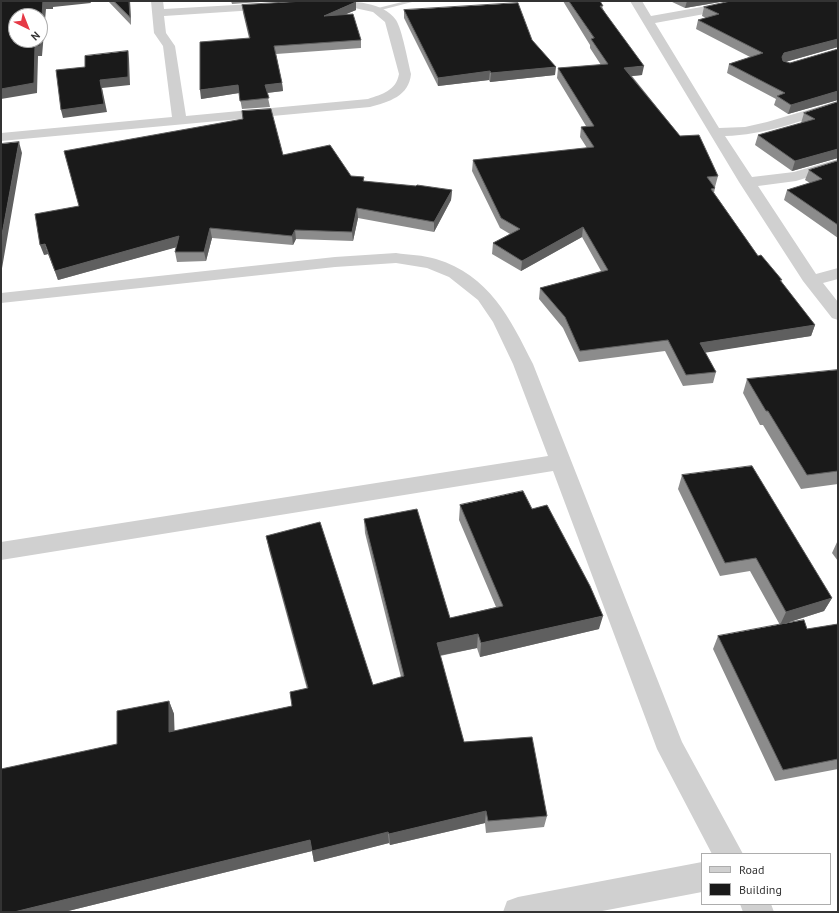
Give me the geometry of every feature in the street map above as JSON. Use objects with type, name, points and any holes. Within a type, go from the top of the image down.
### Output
[{"type":"street","points":[[636,1],[747,182],[812,281],[838,314]]},
{"type":"street","points":[[649,20],[721,8],[748,1]]},
{"type":"street","points":[[1,137],[370,103],[396,93],[401,88],[405,74],[391,21],[377,8],[342,2],[315,3]]},
{"type":"street","points":[[180,121],[169,46],[160,33],[158,7],[284,5]]},
{"type":"street","points":[[715,132],[745,131],[770,126],[838,105]]},
{"type":"street","points":[[747,182],[796,176],[838,163]]},
{"type":"street","points":[[1,298],[335,262],[396,258],[431,262],[455,274],[484,296],[502,321],[522,364],[671,749],[727,853]]},
{"type":"street","points":[[812,281],[838,273]]},
{"type":"street","points":[[1,551],[560,462]]},
{"type":"street","points":[[518,912],[701,877]]},
{"type":"lane","points":[[377,8],[414,1]]},
{"type":"building","points":[[1,1],[43,1],[43,8],[8,8],[8,48],[35,48],[34,83],[1,89]]},
{"type":"building","points":[[114,1],[129,1],[130,17]]},
{"type":"building","points":[[305,1],[356,2],[324,16],[353,14],[361,40],[274,46],[282,83],[265,85],[269,98],[240,101],[238,85],[200,90],[200,42],[250,38],[242,5]]},
{"type":"building","points":[[569,1],[600,1],[603,6],[600,6],[644,66],[624,68],[680,136],[699,135],[718,176],[707,177],[715,188],[711,189],[758,256],[761,255],[782,280],[780,280],[815,325],[700,343],[716,372],[686,375],[668,340],[580,351],[565,317],[540,288],[608,270],[583,227],[522,261],[493,243],[520,229],[501,218],[473,160],[594,147],[581,127],[594,126],[558,68],[608,64],[591,39],[594,38]]},
{"type":"building","points":[[731,1],[838,1],[838,39],[784,53],[782,57],[783,61],[790,63],[838,49],[838,91],[791,105],[777,96],[785,93],[729,64],[763,53],[698,20],[719,14],[704,7]]},
{"type":"building","points":[[518,3],[532,40],[556,67],[491,73],[490,71],[438,78],[404,10]]},
{"type":"building","points":[[128,51],[128,77],[100,80],[104,104],[61,110],[56,70],[85,67],[85,56]]},
{"type":"building","points":[[838,102],[838,149],[795,161],[758,135],[815,119],[804,113]]},
{"type":"building","points":[[271,109],[283,155],[330,145],[351,176],[364,177],[363,181],[417,185],[452,190],[434,222],[357,208],[352,232],[295,230],[292,236],[210,228],[204,252],[175,252],[179,236],[55,271],[45,244],[40,245],[35,214],[79,206],[64,151],[243,119],[242,111]]},
{"type":"building","points":[[19,142],[1,240],[1,144]]},
{"type":"building","points":[[838,161],[838,225],[787,190],[822,179],[809,170]]},
{"type":"building","points":[[838,370],[838,471],[807,475],[747,379]]},
{"type":"building","points":[[752,466],[832,598],[786,612],[756,558],[725,563],[682,475]]},
{"type":"building","points":[[523,491],[532,509],[547,505],[590,586],[603,616],[481,643],[478,634],[437,643],[464,742],[532,737],[547,816],[488,821],[486,811],[389,834],[388,832],[312,851],[310,840],[14,912],[1,912],[1,769],[117,744],[117,711],[169,701],[169,732],[292,706],[290,692],[308,688],[266,536],[320,522],[373,685],[404,676],[364,519],[417,509],[450,618],[503,606],[460,505]]},
{"type":"building","points":[[804,620],[807,629],[838,624],[838,759],[783,770],[718,636]]}]
